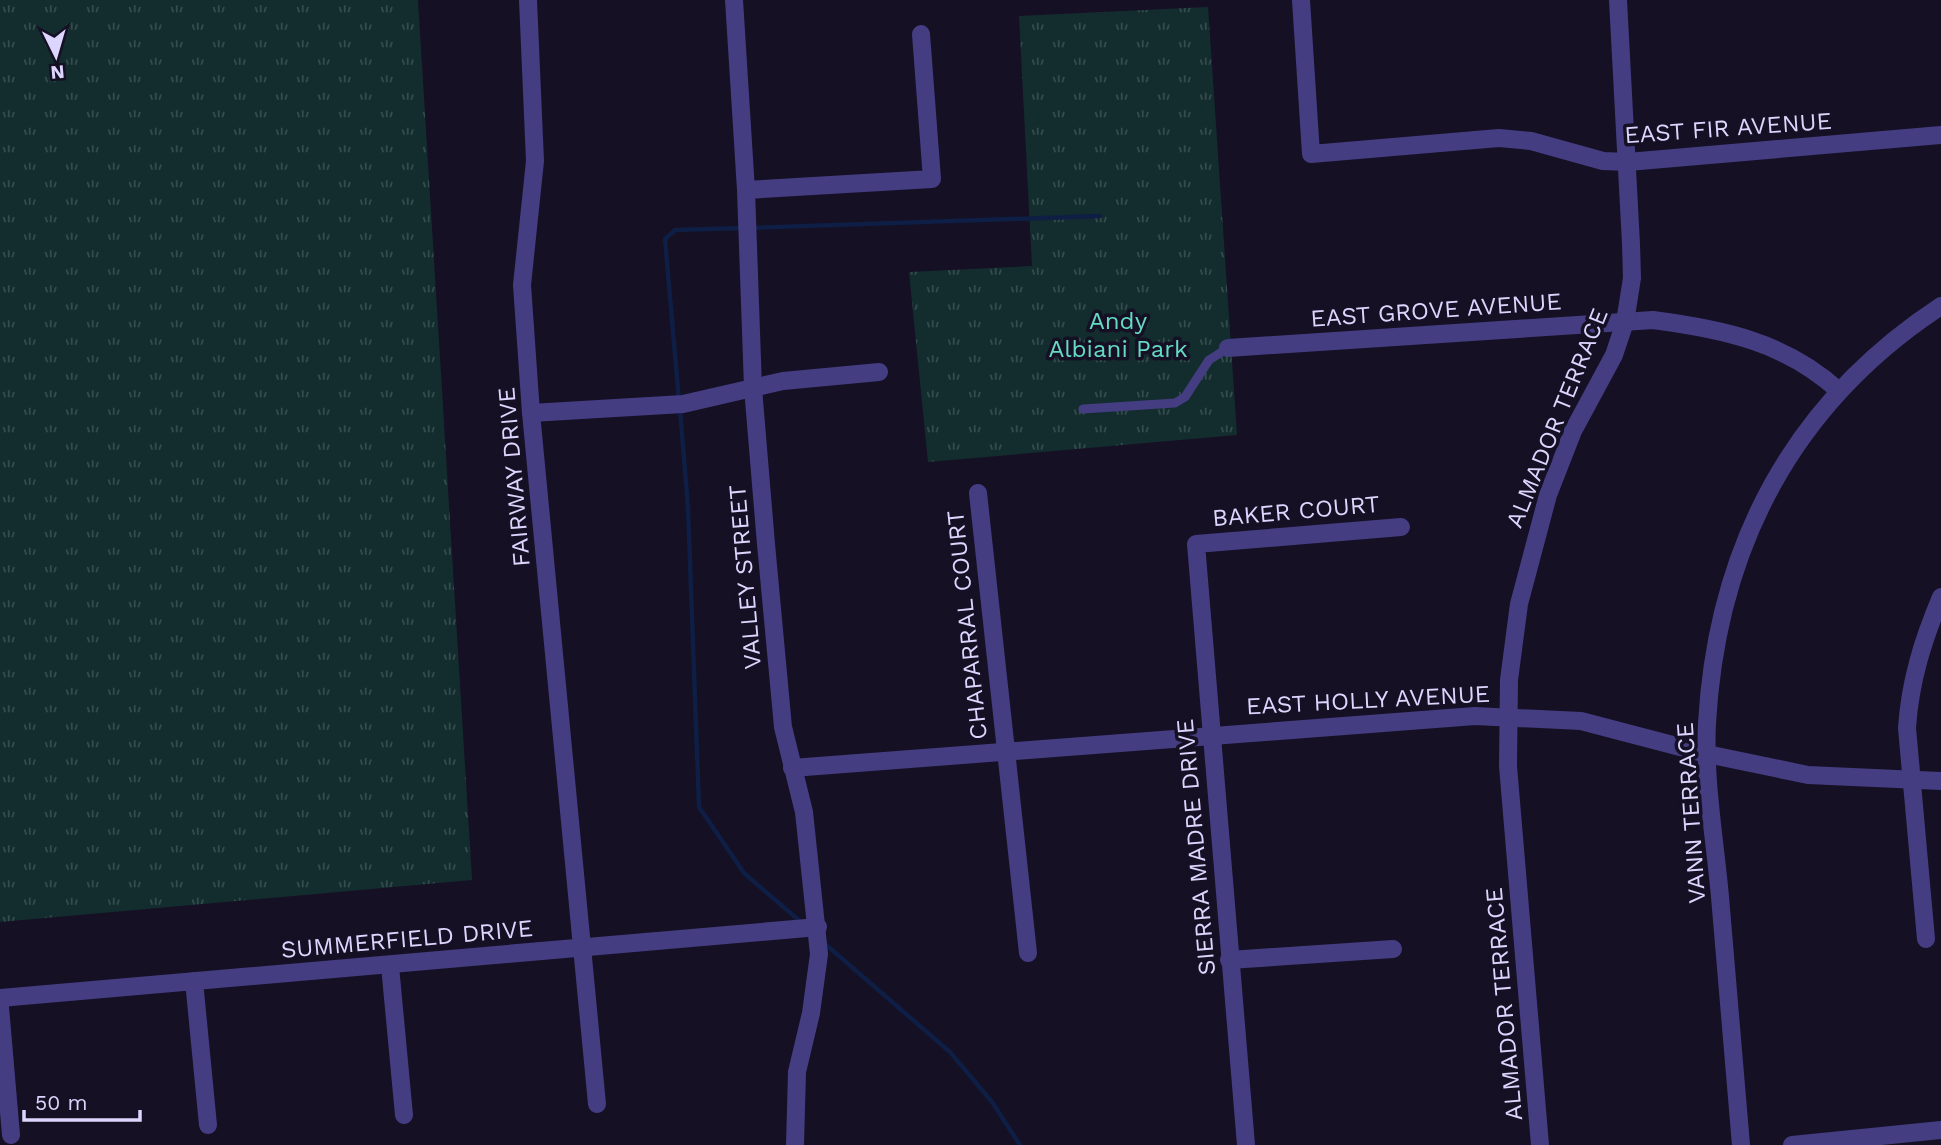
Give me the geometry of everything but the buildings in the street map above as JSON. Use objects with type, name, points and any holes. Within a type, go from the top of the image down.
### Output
[{"type":"street","name":"FAIRWAY DRIVE","points":[[528,0],[535,161],[522,285],[531,413],[597,1104]]},
{"type":"street","name":"VALLEY STREET","points":[[734,0],[746,190],[753,388],[783,727],[804,812],[818,927],[817,979],[797,1072],[795,1145]]},
{"type":"street","name":"EAST FIR AVENUE","points":[[1301,0],[1311,154],[1499,138],[1531,141],[1603,161],[1628,162],[1941,135]]},
{"type":"street","name":"ALMADOR TERRACE","points":[[1540,1145],[1508,766],[1507,716],[1515,629],[1536,535],[1573,431],[1614,355],[1625,322],[1632,278],[1618,0]]},
{"type":"street","points":[[746,190],[932,179],[921,34]]},
{"type":"street","name":"VANN TERRACE","points":[[1741,1145],[1707,754],[1712,674],[1725,598],[1763,500],[1813,421],[1878,352],[1941,306]]},
{"type":"street","name":"EAST GROVE AVENUE","points":[[1228,348],[1653,320],[1702,326],[1754,339],[1793,356],[1839,391]]},
{"type":"street","points":[[531,413],[683,404],[823,375],[879,372]]},
{"type":"street","name":"CHAPARRAL COURT","points":[[978,493],[1004,753],[1028,953]]},
{"type":"street","name":"BAKER COURT","points":[[1196,544],[1401,527]]},
{"type":"street","name":"SIERRA MADRE DRIVE","points":[[1196,544],[1246,1145]]},
{"type":"street","points":[[1926,939],[1910,782],[1909,695],[1923,638],[1941,597]]},
{"type":"street","name":"EAST HOLLY AVENUE","points":[[792,768],[1411,719],[1507,716],[1591,723],[1707,754],[1808,775],[1910,782],[1941,781]]},
{"type":"street","name":"SUMMERFIELD DRIVE","points":[[0,998],[818,927]]},
{"type":"street","points":[[1229,960],[1393,948]]},
{"type":"street","points":[[390,965],[404,1115]]},
{"type":"street","points":[[194,981],[208,1125]]},
{"type":"street","points":[[0,1007],[11,1135]]},
{"type":"street","points":[[1792,1145],[1941,1130]]},
{"type":"lane","points":[[1083,409],[1175,403],[1190,391],[1209,360],[1228,348]]},
{"type":"green space","points":[[0,0],[418,0],[472,880],[0,922]]},
{"type":"green space","name":"Andy Albiani Park","points":[[1208,7],[1237,435],[928,462],[909,272],[1032,266],[1019,16]]},
{"type":"waterway","points":[[751,228],[1100,216]]},
{"type":"waterway","points":[[679,401],[665,239],[675,230],[743,228]]},
{"type":"waterway","points":[[680,409],[688,508],[699,807],[744,873],[802,923]]},
{"type":"waterway","points":[[824,943],[950,1052],[992,1102],[1020,1145]]}]
